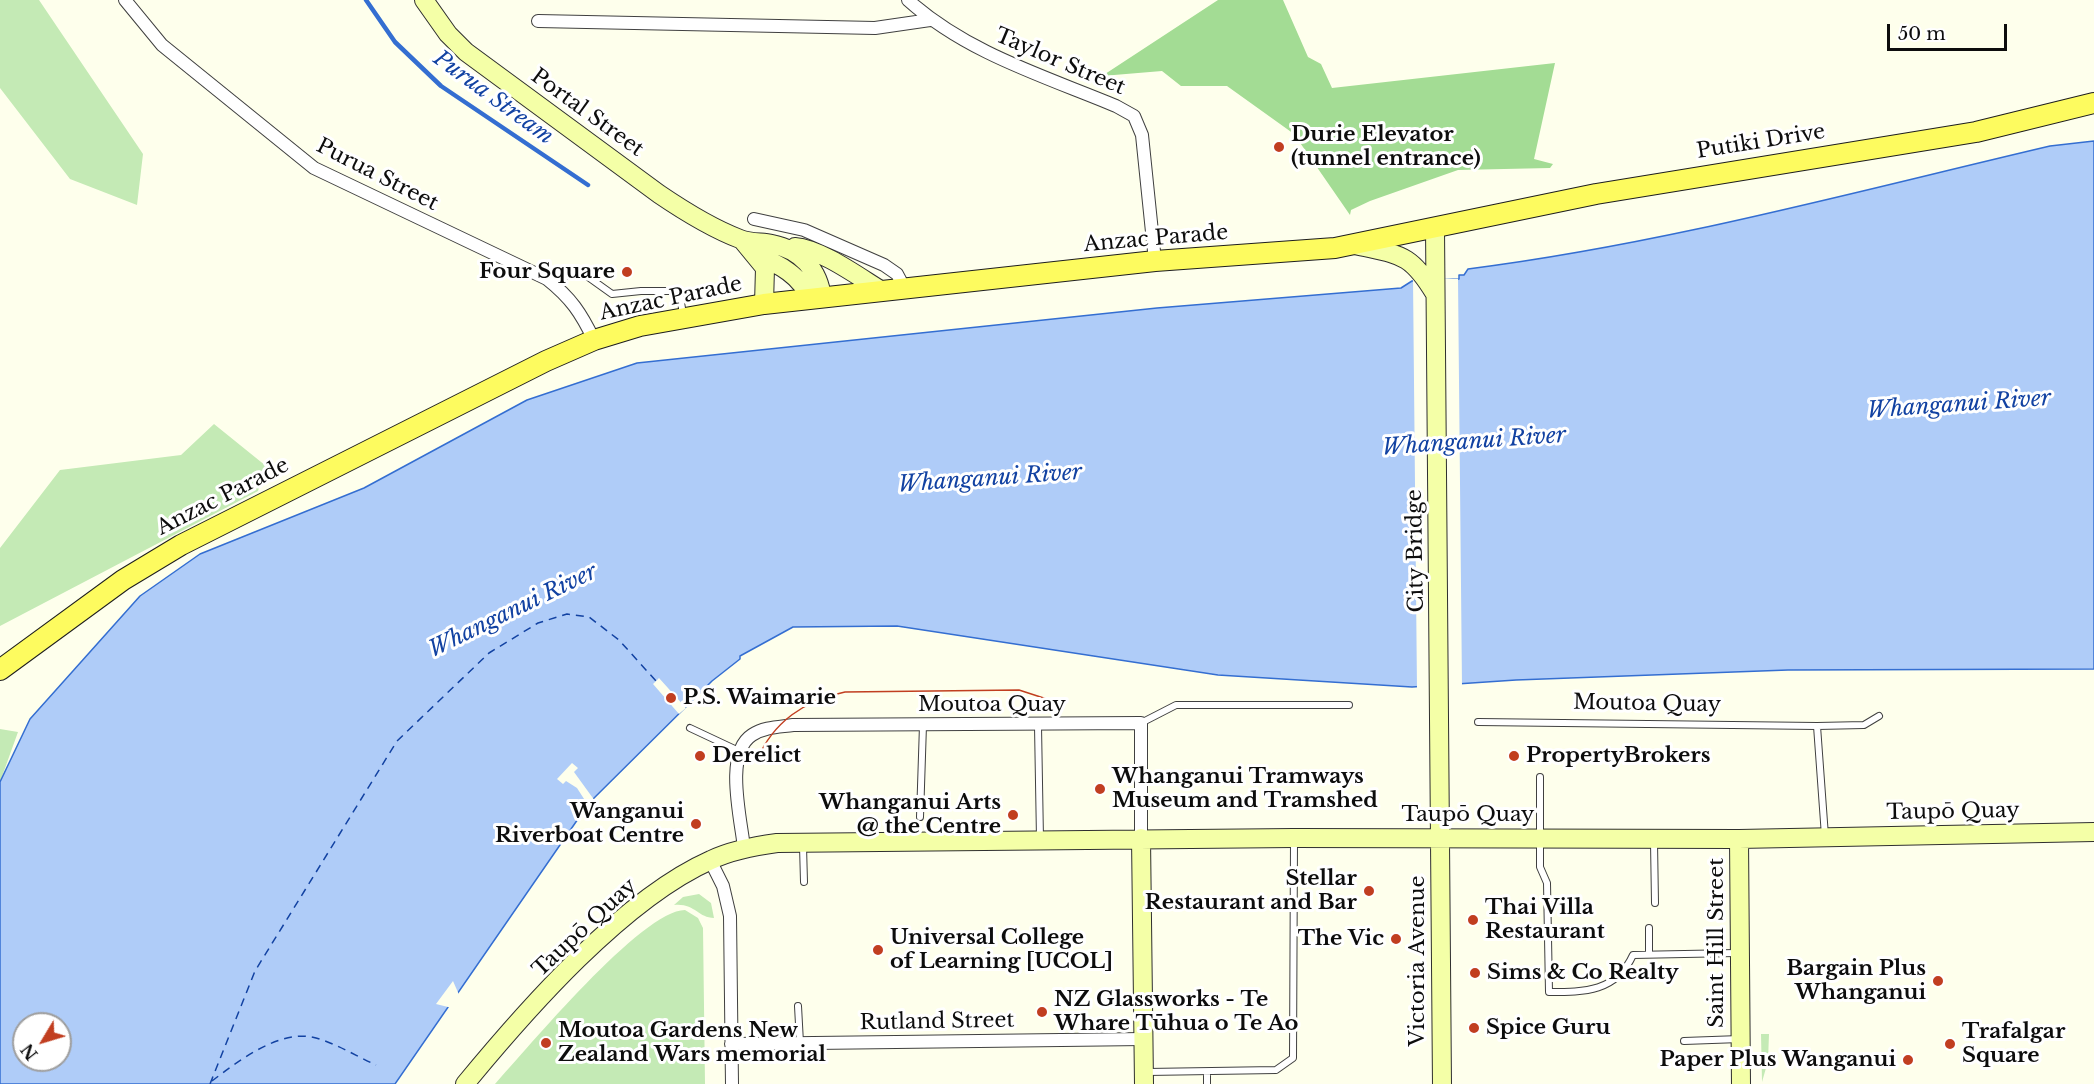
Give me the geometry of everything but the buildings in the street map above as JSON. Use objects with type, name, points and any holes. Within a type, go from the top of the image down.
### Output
[{"type":"main road","name":"Portal Street","points":[[424,0],[448,34],[466,52],[689,214],[742,240],[804,248],[882,291]]},
{"type":"main road","name":"Putiki Drive","points":[[1435,228],[1596,194],[1976,132],[2094,103]]},
{"type":"main road","name":"Anzac Parade","points":[[0,670],[156,559],[542,363],[594,340],[640,326],[764,304],[1155,261],[1355,245],[1435,228]]},
{"type":"main road","name":"City Bridge","points":[[1435,228],[1432,284],[1441,702],[1440,837]]},
{"type":"main road","name":"Portal Street","points":[[742,240],[765,268],[764,304]]},
{"type":"main road","name":"Portal Street","points":[[775,245],[807,262],[814,270],[816,298]]},
{"type":"main road","points":[[1355,245],[1404,257],[1414,262],[1432,284]]},
{"type":"main road","name":"Portal Street","points":[[757,256],[774,261],[816,298]]},
{"type":"main road","name":"Taupō Quay","points":[[465,1084],[551,988],[619,921],[680,877],[710,860],[744,848],[803,842],[1141,838],[1739,838],[2094,832]]},
{"type":"main road","name":"Victoria Avenue","points":[[1440,837],[1442,1084]]},
{"type":"main road","points":[[1141,838],[1144,1078]]},
{"type":"main road","name":"Saint Hill Street","points":[[1739,838],[1741,1084]]},
{"type":"street","name":"Purua Street","points":[[124,0],[162,45],[314,168],[554,285],[566,294],[579,311],[594,340]]},
{"type":"street","name":"Taylor Street","points":[[908,0],[930,20],[984,51],[1116,106],[1134,116],[1142,135],[1155,261]]},
{"type":"street","points":[[538,21],[875,28],[930,20]]},
{"type":"street","points":[[754,219],[804,230],[884,265],[897,274],[905,289]]},
{"type":"street","points":[[1141,723],[1141,838]]},
{"type":"street","name":"Moutoa Quay","points":[[739,751],[752,735],[779,727],[923,724],[1038,726],[1141,723]]},
{"type":"street","points":[[739,751],[736,758],[736,777],[744,848]]},
{"type":"street","points":[[710,860],[723,886],[730,916],[732,1084]]},
{"type":"street","name":"Rutland Street","points":[[731,1044],[1144,1039]]},
{"type":"lane","points":[[554,285],[577,269],[612,294],[680,291],[683,318]]},
{"type":"lane","name":"Moutoa Quay","points":[[1141,723],[1176,705],[1349,705]]},
{"type":"lane","name":"Moutoa Quay","points":[[1478,722],[1816,726],[1864,725],[1879,716]]},
{"type":"lane","points":[[920,817],[923,724]]},
{"type":"lane","points":[[1038,726],[1040,840]]},
{"type":"lane","points":[[1816,726],[1825,837]]},
{"type":"lane","points":[[690,728],[739,751]]},
{"type":"lane","points":[[1540,777],[1540,867],[1547,883],[1549,992],[1587,992],[1611,982],[1627,969],[1633,954],[1740,953]]},
{"type":"lane","points":[[1144,1078],[1207,1072],[1276,1070],[1293,1058],[1295,1051],[1294,838]]},
{"type":"lane","points":[[1654,838],[1655,903]]},
{"type":"lane","points":[[803,842],[804,882]]},
{"type":"lane","points":[[1649,928],[1649,954]]},
{"type":"lane","points":[[798,1006],[800,1043]]},
{"type":"lane","points":[[1684,1041],[1740,1039]]},
{"type":"lane","points":[[1207,1072],[1208,1084]]},
{"type":"green space","points":[[0,0],[39,0],[143,154],[137,205],[70,179],[0,88]]},
{"type":"green space","points":[[1218,0],[1283,0],[1308,57],[1321,64],[1332,88],[1555,63],[1534,159],[1553,164],[1550,168],[1458,170],[1370,201],[1351,210],[1350,215],[1294,134],[1227,86],[1181,86],[1162,71],[1102,76]]},
{"type":"green space","points":[[214,424],[266,466],[258,491],[0,626],[0,548],[60,470],[181,455]]},
{"type":"green space","points":[[0,729],[18,732],[0,782]]},
{"type":"green space","points":[[699,894],[711,903],[714,918],[704,916],[687,906],[674,905],[683,897]]},
{"type":"green space","points":[[685,910],[698,918],[703,928],[705,1084],[495,1084],[614,956],[642,932],[666,916]]},
{"type":"green space","points":[[1761,1034],[1769,1034],[1768,1061],[1762,1082]]},
{"type":"water","name":"Whanganui River","points":[[2094,141],[2094,669],[1788,670],[1516,680],[1412,687],[1218,675],[897,626],[793,627],[740,656],[740,659],[712,681],[589,803],[395,1084],[0,1084],[0,782],[30,719],[140,596],[200,554],[364,488],[527,400],[637,363],[1157,308],[1401,288],[1412,281],[1459,279],[1459,275],[1464,275],[1468,269],[1615,246],[1833,198],[2050,146]]},
{"type":"pier","points":[[1413,279],[1458,279],[1462,687],[1417,690]]},
{"type":"pier","points":[[659,678],[686,708],[679,714],[653,684]]},
{"type":"pier","points":[[572,763],[578,768],[574,772],[595,801],[587,811],[580,809],[581,803],[586,802],[577,788],[566,781],[563,784],[557,779]]},
{"type":"pier","points":[[453,981],[460,997],[452,1008],[436,1004]]},
{"type":"waterway","name":"Purua Stream","points":[[366,0],[395,42],[441,86],[588,185]]},
{"type":"ferry route","points":[[210,1084],[255,971],[397,741],[489,653],[538,623],[567,614],[589,617],[619,640],[656,681]]},
{"type":"ferry route","points":[[212,1081],[234,1064],[261,1048],[275,1042],[303,1036],[331,1043],[376,1065]]},
{"type":"tram line","points":[[757,760],[772,734],[792,715],[817,701],[845,692],[1019,690],[1059,703]]},
{"type":"place","name":"Durie Elevator (tunnel entrance)","points":[[1279,147]]},
{"type":"place","name":"Four Square","points":[[627,272]]},
{"type":"place","name":"P.S. Waimarie","points":[[671,698]]},
{"type":"place","name":"Derelict","points":[[700,756]]},
{"type":"place","name":"PropertyBrokers","points":[[1514,756]]},
{"type":"place","name":"Whanganui Tramways Museum and Tramshed","points":[[1100,789]]},
{"type":"place","name":"Whanganui Arts @ the Centre","points":[[1013,815]]},
{"type":"place","name":"Wanganui Riverboat Centre","points":[[696,824]]},
{"type":"place","name":"Stellar Restaurant and Bar","points":[[1369,891]]},
{"type":"place","name":"Thai Villa Restaurant","points":[[1473,920]]},
{"type":"place","name":"The Vic","points":[[1396,939]]},
{"type":"place","name":"Universal College of Learning [UCOL]","points":[[878,950]]},
{"type":"place","name":"Sims & Co Realty","points":[[1475,973]]},
{"type":"place","name":"Bargain Plus Whanganui","points":[[1938,981]]},
{"type":"place","name":"NZ Glassworks - Te Whare Tūhua o Te Ao","points":[[1042,1012]]},
{"type":"place","name":"Spice Guru","points":[[1474,1028]]},
{"type":"place","name":"Moutoa Gardens New Zealand Wars memorial","points":[[546,1043]]},
{"type":"place","name":"Trafalgar Square","points":[[1950,1044]]},
{"type":"place","name":"Paper Plus Wanganui","points":[[1908,1060]]}]
